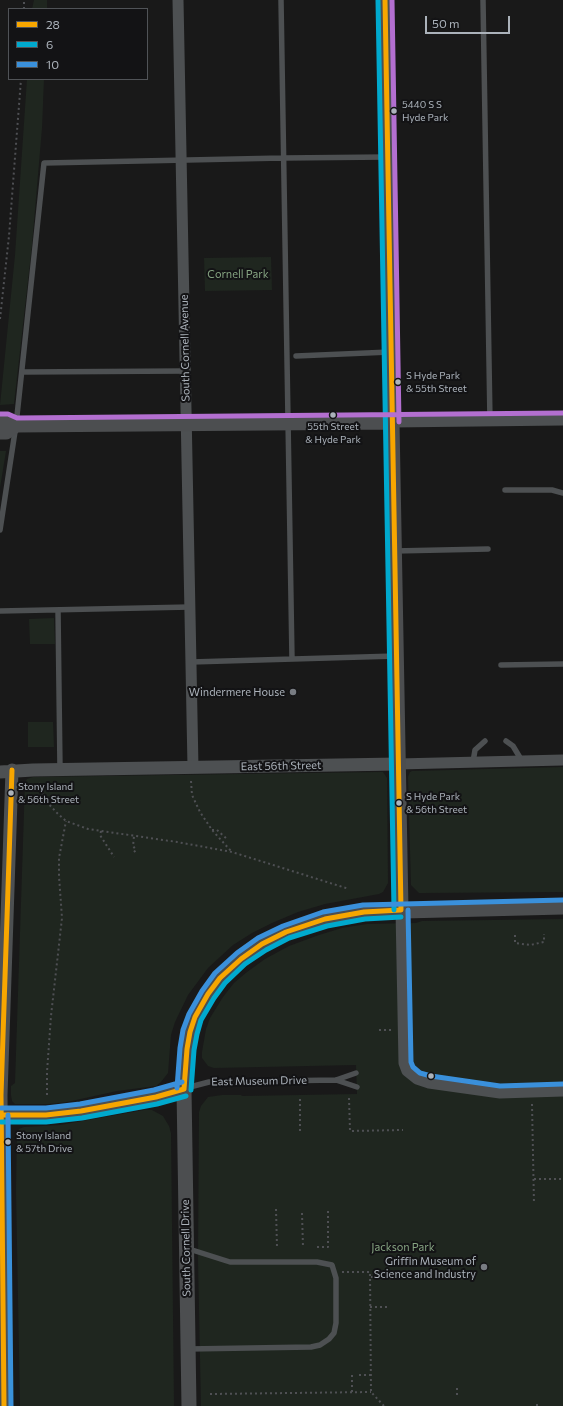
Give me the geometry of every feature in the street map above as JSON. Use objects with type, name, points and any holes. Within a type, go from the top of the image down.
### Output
[{"type":"main road","points":[[0,421],[7,421],[16,425],[392,422],[401,910]]},
{"type":"main road","points":[[0,432],[6,432],[16,425]]},
{"type":"main road","name":"South Cornell Drive","points":[[189,1406],[184,1089],[187,1049],[190,1032],[195,1017],[208,994],[220,978],[241,959],[262,944],[286,932],[325,919],[364,912],[401,910],[563,907]]},
{"type":"street","name":"South Cornell Avenue","points":[[178,0],[193,767]]},
{"type":"street","points":[[384,0],[392,422],[563,420]]},
{"type":"street","name":"East 56th Street","points":[[6,771],[563,760]]},
{"type":"street","points":[[4,1406],[0,1115],[6,771]]},
{"type":"street","points":[[401,910],[404,1063],[407,1071],[417,1079],[429,1083],[500,1093],[563,1091]]},
{"type":"street","points":[[0,1115],[46,1115],[81,1111],[156,1097],[184,1089]]},
{"type":"lane","points":[[281,0],[292,659]]},
{"type":"lane","points":[[484,0],[490,421]]},
{"type":"lane","points":[[0,530],[16,425],[44,162],[387,157]]},
{"type":"lane","points":[[296,356],[391,352]]},
{"type":"lane","points":[[22,372],[185,371]]},
{"type":"lane","points":[[505,490],[552,490],[563,493]]},
{"type":"lane","points":[[394,551],[488,549]]},
{"type":"lane","points":[[0,611],[190,607]]},
{"type":"lane","points":[[58,610],[60,770]]},
{"type":"lane","points":[[191,662],[396,656]]},
{"type":"lane","points":[[501,665],[563,664]]},
{"type":"lane","points":[[473,762],[475,750],[485,741]]},
{"type":"lane","points":[[506,741],[514,746],[522,761]]},
{"type":"lane","name":"East Museum Drive","points":[[184,1089],[209,1082],[336,1080],[356,1073]]},
{"type":"lane","name":"East Museum Drive","points":[[336,1080],[357,1087]]},
{"type":"lane","points":[[186,1248],[230,1262],[317,1262],[332,1266],[336,1278],[336,1323],[334,1333],[329,1339],[320,1345],[311,1347],[188,1349]]},
{"type":"path","points":[[0,319],[21,80]]},
{"type":"path","points":[[191,781],[192,795],[195,803],[212,830],[232,852]]},
{"type":"path","points":[[38,783],[44,799],[58,814],[66,821],[88,829],[177,842],[232,852],[349,889]]},
{"type":"path","points":[[47,1095],[50,1029],[62,918],[58,872],[66,821]]},
{"type":"path","points":[[212,830],[217,830],[227,839]]},
{"type":"path","points":[[101,831],[100,835],[114,857]]},
{"type":"path","points":[[134,836],[133,846],[136,850],[134,852]]},
{"type":"path","points":[[515,935],[515,943],[530,945],[544,942],[544,934]]},
{"type":"path","points":[[379,1030],[393,1030]]},
{"type":"path","points":[[300,1098],[300,1132]]},
{"type":"path","points":[[350,1098],[350,1131],[404,1130]]},
{"type":"path","points":[[532,1104],[534,1204]]},
{"type":"path","points":[[534,1179],[563,1178]]},
{"type":"path","points":[[317,1247],[328,1247],[328,1208]]},
{"type":"path","points":[[276,1209],[277,1247]]},
{"type":"path","points":[[302,1213],[303,1247]]},
{"type":"path","points":[[335,1272],[370,1272],[371,1392],[384,1406]]},
{"type":"path","points":[[370,1277],[404,1277],[404,1279]]},
{"type":"path","points":[[370,1307],[388,1307]]},
{"type":"path","points":[[352,1375],[352,1392]]},
{"type":"path","points":[[359,1375],[371,1375]]},
{"type":"path","points":[[457,1388],[457,1395]]},
{"type":"path","points":[[210,1394],[371,1392]]},
{"type":"green space","points":[[34,0],[47,0],[47,8],[32,8]]},
{"type":"green space","points":[[27,80],[44,80],[42,128],[32,245],[14,404],[0,405],[15,255]]},
{"type":"green space","name":"Cornell Park","points":[[271,257],[272,290],[205,291],[204,258]]},
{"type":"green space","points":[[0,451],[6,451],[0,488]]},
{"type":"green space","points":[[54,618],[55,644],[30,644],[29,619]]},
{"type":"green space","points":[[28,722],[53,722],[54,747],[28,747]]},
{"type":"green space","points":[[563,767],[563,892],[419,893],[411,885],[408,777],[410,772]]},
{"type":"green space","points":[[383,772],[387,778],[388,883],[383,892],[325,904],[298,912],[252,933],[233,945],[208,968],[188,995],[175,1022],[171,1035],[168,1073],[156,1086],[117,1091],[67,1102],[48,1104],[15,1104],[12,1101],[11,1086],[15,1083],[25,782],[27,779],[33,777]]},
{"type":"green space","name":"Jackson Park","points":[[563,919],[563,1406],[201,1406],[198,1261],[199,1112],[201,1106],[208,1097],[222,1095],[357,1094],[356,1065],[214,1068],[208,1066],[202,1058],[206,1029],[210,1018],[223,997],[234,983],[265,959],[289,946],[342,928],[367,924],[416,923],[422,921]]},
{"type":"green space","points":[[144,1110],[152,1110],[163,1116],[171,1133],[174,1406],[20,1406],[16,1190],[17,1132],[19,1129],[24,1127],[60,1125]]},
{"type":"transit line","name":"6","points":[[378,0],[394,910]]},
{"type":"transit line","name":"28","points":[[385,0],[401,910]]},
{"type":"transit line","points":[[392,0],[399,422]]},
{"type":"transit line","points":[[0,414],[8,414],[17,418],[563,413]]},
{"type":"transit line","name":"28","points":[[4,1406],[1,1095],[12,770]]},
{"type":"transit line","name":"10","points":[[177,1088],[180,1048],[183,1030],[189,1014],[202,991],[215,973],[237,953],[258,938],[283,926],[323,912],[363,905],[563,900]]},
{"type":"transit line","name":"28","points":[[184,1089],[187,1049],[190,1032],[195,1017],[208,994],[220,978],[241,959],[262,944],[286,932],[325,919],[364,912],[401,910]]},
{"type":"transit line","name":"10","points":[[408,910],[411,1062],[413,1067],[420,1073],[431,1076],[500,1086],[563,1084]]},
{"type":"transit line","name":"6","points":[[191,1090],[194,1050],[201,1020],[225,983],[245,964],[266,950],[289,938],[327,926],[365,919],[401,917]]},
{"type":"transit line","name":"10","points":[[1,1108],[46,1108],[80,1104],[154,1090],[182,1082]]},
{"type":"transit line","name":"28","points":[[1,1115],[46,1115],[81,1111],[156,1097],[184,1089]]},
{"type":"transit line","name":"6","points":[[1,1122],[46,1122],[82,1118],[157,1104],[186,1096]]},
{"type":"transit line","name":"10","points":[[8,1115],[11,1406]]},
{"type":"place","name":"5440 S S Hyde Park","points":[[394,111]]},
{"type":"place","name":"S Hyde Park & 55th Street","points":[[398,382]]},
{"type":"place","name":"55th Street & Hyde Park","points":[[333,415]]},
{"type":"place","name":"Windermere House","points":[[293,692]]},
{"type":"place","name":"Stony Island & 56th Street","points":[[11,793]]},
{"type":"place","name":"S Hyde Park & 56th Street","points":[[399,803]]},
{"type":"place","name":"Stony Island & 57th Drive","points":[[8,1142]]},
{"type":"place","name":"Griffin Museum of Science and Industry","points":[[484,1267]]}]
